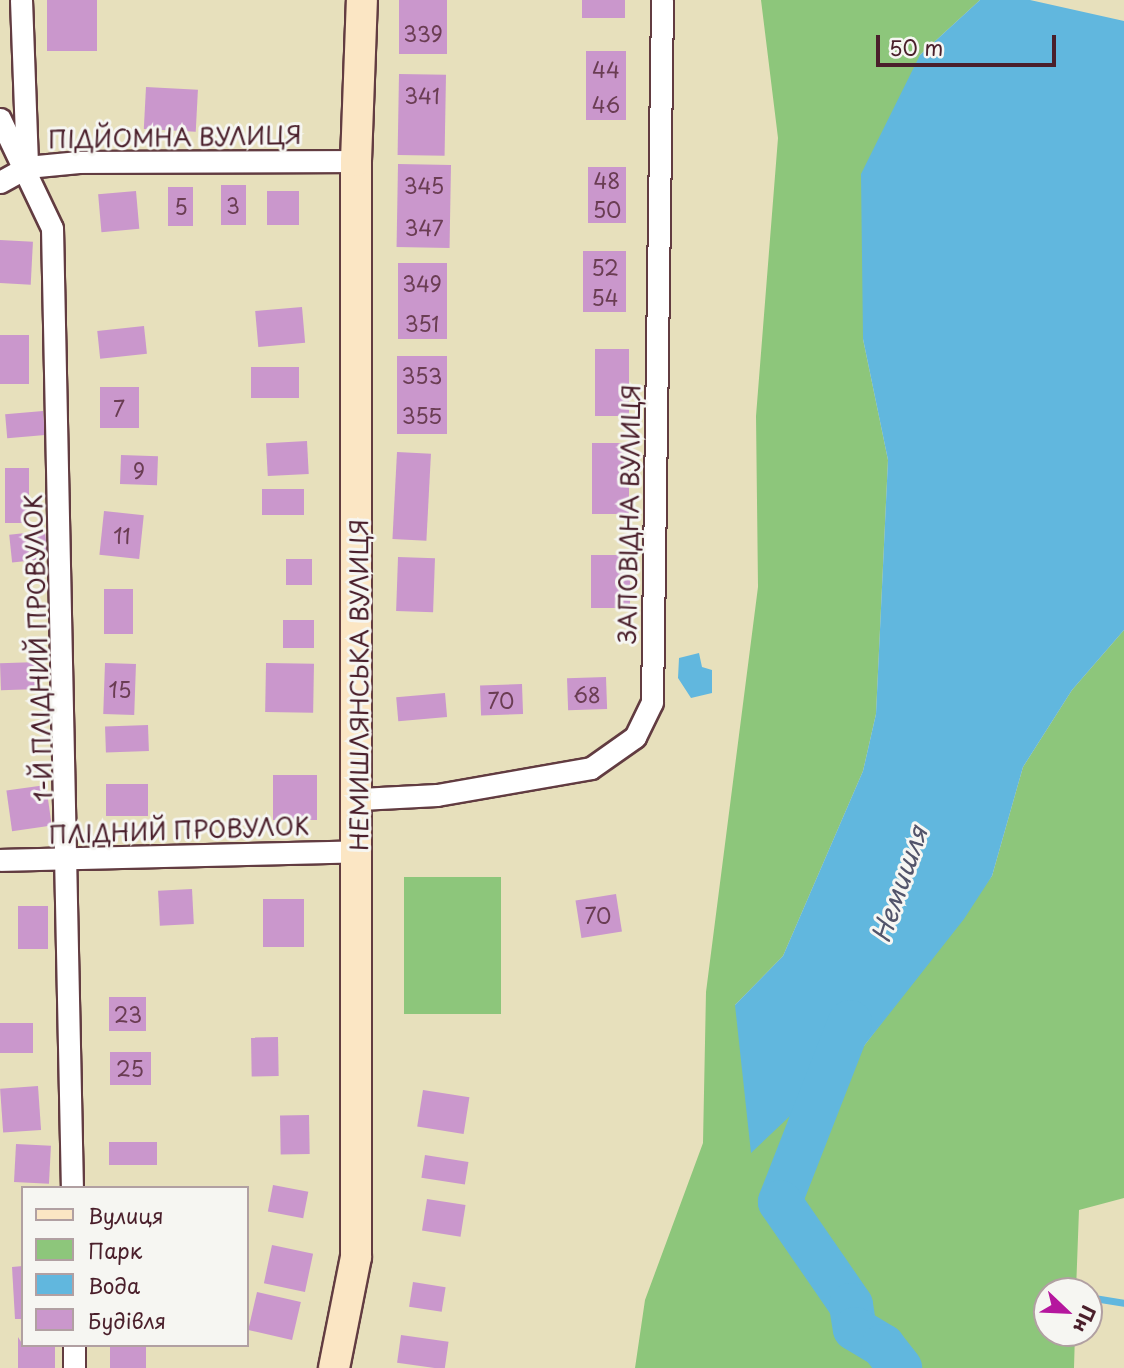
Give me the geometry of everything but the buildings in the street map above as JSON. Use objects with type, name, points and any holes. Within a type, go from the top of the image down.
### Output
[{"type":"street","points":[[21,0],[27,167]]},
{"type":"street","name":"НЕМИШЛЯНСЬКА ВУЛИЦЯ","points":[[334,1368],[356,1257],[360,799],[356,161],[362,0]]},
{"type":"street","name":"ЗАПОВІДНА ВУЛИЦЯ","points":[[360,799],[437,794],[591,768],[635,737],[652,702],[662,0]]},
{"type":"street","name":"1-Й ПЛІДНИЙ ПРОВУЛОК","points":[[0,120],[27,167],[52,228],[70,861],[72,1186]]},
{"type":"street","name":"ПІДЙОМНА ВУЛИЦЯ","points":[[0,183],[27,167],[356,161]]},
{"type":"street","name":"ПЛІДНИЙ ПРОВУЛОК","points":[[0,860],[70,861],[360,851]]},
{"type":"street","points":[[74,1347],[74,1368]]},
{"type":"green space","points":[[761,0],[980,0],[920,55],[863,339],[888,460],[876,714],[863,771],[783,956],[735,1005],[864,1046],[992,876],[1023,767],[1072,690],[1124,630],[1124,1198],[1079,1210],[1077,1277],[1033,1277],[1033,1347],[1075,1347],[1074,1368],[635,1368],[645,1300],[703,1143],[706,992],[758,587],[756,416],[778,138]]},
{"type":"green space","points":[[404,877],[501,877],[501,1014],[404,1014]]},
{"type":"water","points":[[980,0],[1030,0],[1124,21],[1124,630],[1072,690],[1023,767],[992,876],[964,919],[864,1046],[751,1153],[735,1005],[783,956],[863,771],[876,714],[888,460],[863,339],[861,174],[920,55]]},
{"type":"water","points":[[699,653],[702,667],[712,670],[712,693],[691,698],[678,678],[679,658]]},
{"type":"waterway","name":"Немишля","points":[[850,1022],[780,1202],[851,1305],[855,1329],[883,1346],[900,1368]]},
{"type":"waterway","points":[[1103,1300],[1124,1303]]}]
